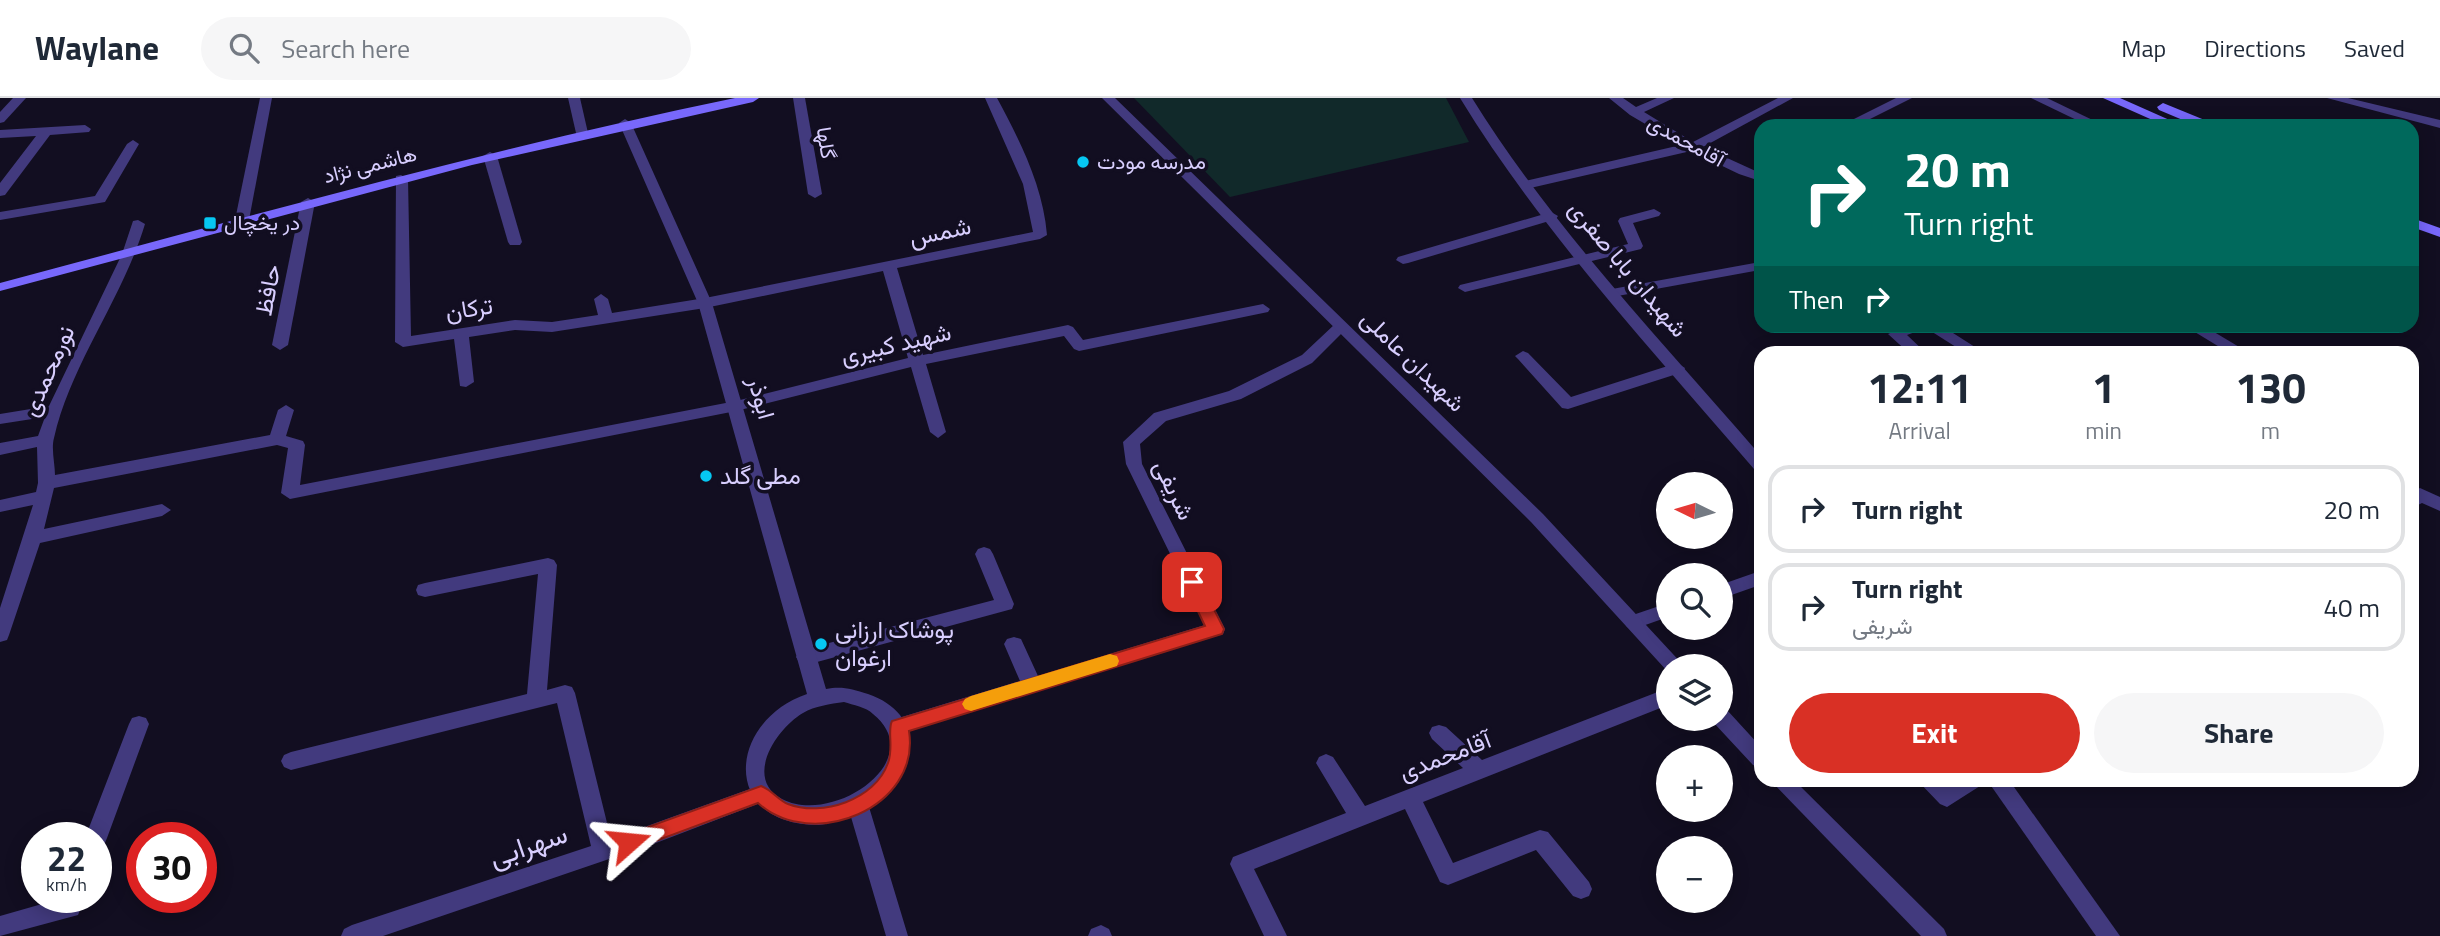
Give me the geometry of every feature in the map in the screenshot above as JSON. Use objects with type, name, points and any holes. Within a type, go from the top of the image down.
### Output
[{"type":"main road","name":"هاشمی نژاد","points":[[0,288],[401,178],[625,123],[753,98]]},
{"type":"main road","points":[[2109,98],[2161,119]]},
{"type":"main road","points":[[2141,98],[2191,119]]},
{"type":"main road","points":[[2419,213],[2440,221]]},
{"type":"main road","points":[[2419,225],[2440,233]]},
{"type":"street","points":[[0,119],[20,98]]},
{"type":"street","points":[[242,220],[266,98]]},
{"type":"street","points":[[574,98],[582,133]]},
{"type":"street","name":"گلها","points":[[799,98],[815,194]]},
{"type":"street","name":"شمس","points":[[705,303],[1040,235],[1040,219],[1018,156],[1009,131],[991,98]]},
{"type":"street","name":"شهیدان عاملی","points":[[1108,98],[1537,518],[1663,654]]},
{"type":"street","name":"شهیدان بابا صفری","points":[[1466,98],[1501,155],[1612,293],[1754,459]]},
{"type":"street","name":"آقامحمدی","points":[[1615,98],[1634,112],[1695,146],[1754,175]]},
{"type":"street","points":[[1634,112],[1668,98]]},
{"type":"street","points":[[1526,185],[1695,146],[1787,98]]},
{"type":"street","points":[[1861,119],[1906,98]]},
{"type":"street","points":[[2037,98],[2084,119]]},
{"type":"street","points":[[2333,98],[2440,124]]},
{"type":"street","name":"ابوذر","points":[[625,123],[705,303],[737,406],[818,697]]},
{"type":"street","points":[[0,134],[85,129]]},
{"type":"street","points":[[0,192],[46,131]]},
{"type":"street","points":[[0,216],[100,199],[133,144]]},
{"type":"street","points":[[490,156],[515,242]]},
{"type":"street","points":[[1745,173],[1754,169]]},
{"type":"street","name":"ترکان","points":[[401,178],[403,342],[515,325],[552,327],[705,303]]},
{"type":"street","name":"حافظ","points":[[280,345],[308,202]]},
{"type":"street","points":[[1465,288],[1636,246],[1625,221],[1654,213]]},
{"type":"street","points":[[1403,260],[1551,216]]},
{"type":"street","name":"نورمحمدی","points":[[0,635],[33,538],[44,490],[45,440],[63,388],[129,254],[138,224]]},
{"type":"street","points":[[889,266],[938,432]]},
{"type":"street","points":[[1612,293],[1754,267]]},
{"type":"street","points":[[601,299],[606,318]]},
{"type":"street","name":"شهید کبیری","points":[[277,439],[298,445],[290,493],[737,406],[917,361],[1068,330],[1079,346],[1263,309]]},
{"type":"street","name":"شریفی","points":[[899,726],[1216,629],[1134,464],[1131,442],[1160,417],[1235,395],[1307,359],[1340,327]]},
{"type":"street","points":[[1899,333],[1896,334],[1910,346]]},
{"type":"street","points":[[1944,333],[1966,346]]},
{"type":"street","points":[[2206,333],[2229,346]]},
{"type":"street","points":[[461,334],[466,382]]},
{"type":"street","points":[[1523,356],[1568,404],[1676,368]]},
{"type":"street","points":[[0,419],[56,410]]},
{"type":"street","points":[[0,506],[44,490],[277,439],[286,410]]},
{"type":"street","points":[[0,449],[45,440]]},
{"type":"street","points":[[2419,495],[2440,505]]},
{"type":"street","points":[[33,538],[162,510]]},
{"type":"street","points":[[806,657],[1005,604],[984,554]]},
{"type":"street","points":[[425,590],[548,565],[536,700]]},
{"type":"street","points":[[1733,587],[1754,580]]},
{"type":"street","points":[[1634,622],[1656,614]]},
{"type":"street","points":[[1014,644],[1032,685]]},
{"type":"street","points":[[291,761],[565,693],[603,851]]},
{"type":"street","points":[[844,695],[868,698],[887,709],[899,726],[902,747],[896,769],[881,790],[858,806],[830,816],[803,817],[778,809],[761,794],[754,772],[757,749],[770,726],[792,709],[818,697],[844,695]]},
{"type":"street","name":"آقامحمدی","points":[[1276,936],[1241,864],[1656,701]]},
{"type":"street","points":[[102,822],[139,724]]},
{"type":"street","points":[[1733,730],[1754,753]]},
{"type":"street","points":[[1439,733],[1479,770]]},
{"type":"street","points":[[1326,763],[1360,817]]},
{"type":"street","points":[[1787,787],[1936,936]]},
{"type":"street","points":[[1935,787],[1947,798],[1963,787]]},
{"type":"street","points":[[2002,787],[2109,936]]},
{"type":"street","name":"سهرابی","points":[[352,936],[761,794]]},
{"type":"street","points":[[1410,797],[1448,875],[1540,839],[1581,889]]},
{"type":"street","points":[[858,806],[897,936]]},
{"type":"street","points":[[0,926],[51,913]]},
{"type":"green space","points":[[1134,98],[1446,98],[1469,142],[1230,197]]},
{"type":"slow traffic","points":[[971,704],[1110,661]]},
{"type":"place","name":"مدرسه مودت","points":[[1083,162]]},
{"type":"place","name":"در یخچال","points":[[210,223]]},
{"type":"place","name":"مطی گلد","points":[[706,476]]},
{"type":"place","name":"پوشاک ارزانی ارغوان","points":[[821,644]]},
{"type":"route","points":[[629,842],[761,794],[778,809],[803,817],[830,816],[858,806],[881,790],[896,769],[902,747],[899,726],[1216,629],[1192,582]]}]
